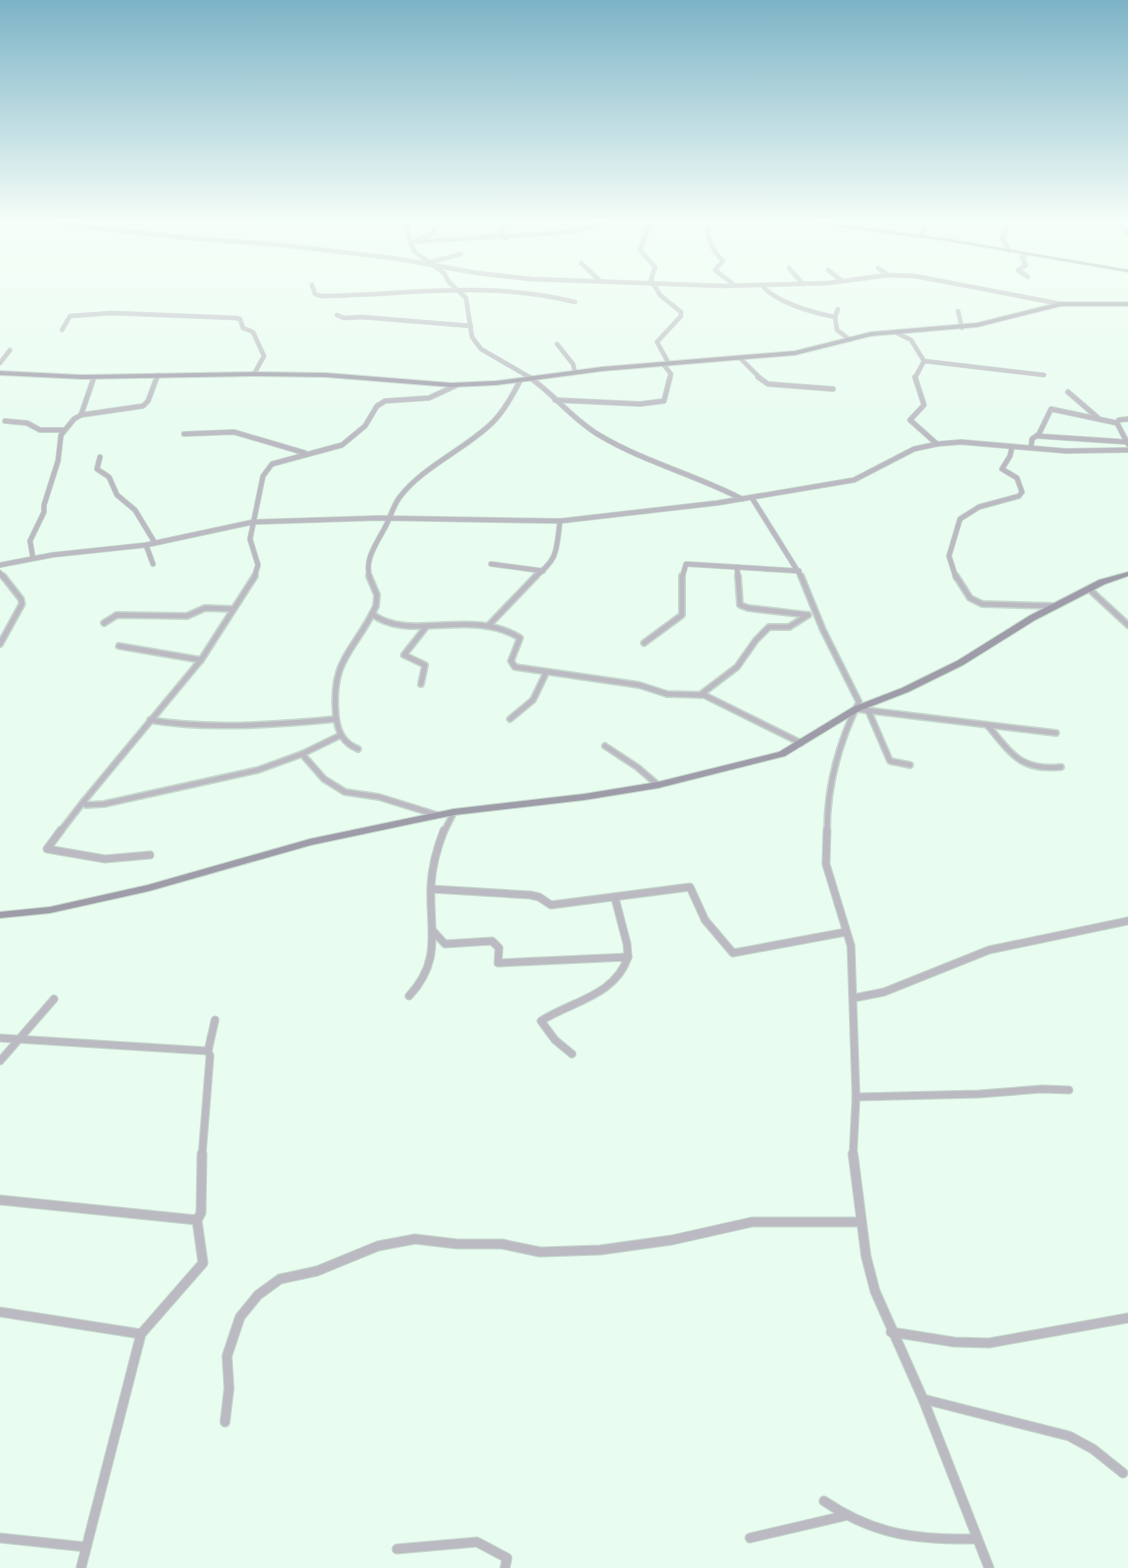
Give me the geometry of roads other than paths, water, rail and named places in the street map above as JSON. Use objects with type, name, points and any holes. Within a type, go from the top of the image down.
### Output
[{"type":"street","points":[[316,294],[321,296],[362,294]]},
{"type":"street","points":[[462,294],[469,306],[472,338],[481,349],[501,363],[531,378],[576,420],[631,452],[729,491],[742,499]]},
{"type":"street","points":[[540,294],[575,302]]},
{"type":"street","points":[[555,400],[640,404],[664,401],[671,374],[657,342],[681,316],[681,312],[659,294]]},
{"type":"street","points":[[768,294],[816,314],[835,317]]},
{"type":"street","points":[[1011,294],[1061,304],[1128,304]]},
{"type":"street","points":[[0,373],[94,376],[326,375],[457,385],[520,381],[575,372],[803,352],[849,339],[962,328],[1061,304]]},
{"type":"street","points":[[838,309],[835,317],[837,330],[849,339]]},
{"type":"street","points":[[958,311],[962,328]]},
{"type":"street","points":[[62,330],[70,316],[97,312],[236,318],[240,319],[243,328],[253,332],[264,356],[254,374]]},
{"type":"street","points":[[337,315],[344,318],[362,316],[471,326]]},
{"type":"street","points":[[897,333],[910,340],[924,362]]},
{"type":"street","points":[[557,344],[573,364],[575,372]]},
{"type":"street","points":[[0,363],[9,350]]},
{"type":"street","points":[[740,358],[768,384],[833,389]]},
{"type":"street","points":[[924,362],[1044,375]]},
{"type":"street","points":[[924,362],[915,377],[924,405],[910,420],[937,444]]},
{"type":"street","points":[[81,415],[143,406],[148,401],[158,375]]},
{"type":"street","points":[[33,558],[30,540],[44,512],[58,461],[61,435],[81,415],[94,376]]},
{"type":"street","points":[[358,749],[348,746],[339,736],[334,691],[337,670],[377,604],[376,590],[368,573],[368,562],[392,512],[416,480],[465,446],[498,417],[520,381]]},
{"type":"street","points":[[150,855],[105,859],[47,849],[201,660],[254,579],[258,565],[250,539],[264,473],[272,464],[338,447],[365,426],[377,406],[385,401],[429,398],[457,385]]},
{"type":"street","points":[[1068,392],[1100,420]]},
{"type":"street","points":[[1031,448],[1032,439],[1037,436],[1051,409],[1117,423],[1119,420],[1128,419]]},
{"type":"street","points":[[5,421],[27,423],[40,430],[64,430]]},
{"type":"street","points":[[1117,423],[1127,443]]},
{"type":"street","points":[[184,434],[234,432],[306,454]]},
{"type":"street","points":[[1037,436],[1127,443]]},
{"type":"street","points":[[1080,439],[1090,451]]},
{"type":"street","points":[[0,565],[33,558],[155,543],[253,522],[391,518],[560,521],[752,498],[854,480],[914,449],[937,444],[961,442],[1090,451],[1128,450]]},
{"type":"street","points":[[1012,447],[1011,456],[1002,469],[1017,478],[1022,492],[1019,496],[978,507],[965,514],[956,526],[955,540],[949,553],[949,560],[966,596],[972,600],[983,604],[1035,603],[1055,606]]},
{"type":"street","points":[[100,457],[97,469],[109,477],[117,495],[135,510],[155,543]]},
{"type":"street","points":[[752,498],[799,571],[817,616],[857,690],[859,702],[851,718],[832,779],[827,813],[826,864],[851,946],[856,1097],[853,1162],[866,1256],[875,1291],[891,1332],[923,1399],[989,1568]]},
{"type":"street","points":[[488,626],[528,582],[550,565],[556,553],[560,521]]},
{"type":"street","points":[[146,544],[153,564]]},
{"type":"street","points":[[491,564],[543,571]]},
{"type":"street","points":[[644,643],[682,615],[685,599],[684,565],[799,571]]},
{"type":"street","points":[[737,567],[740,604],[748,608],[817,616]]},
{"type":"street","points":[[0,573],[21,599],[22,604],[0,644]]},
{"type":"street","points":[[0,915],[50,910],[149,888],[310,842],[437,815],[584,797],[658,785],[782,754],[856,709],[905,690],[960,663],[1014,628],[1055,606],[1102,582],[1128,574]]},
{"type":"street","points":[[1089,589],[1128,625]]},
{"type":"street","points":[[104,622],[117,615],[187,616],[205,608],[233,609]]},
{"type":"street","points":[[372,614],[379,621],[426,627],[458,622],[510,632],[520,638],[512,664],[546,673],[639,685],[667,694],[700,694],[754,718],[801,743]]},
{"type":"street","points":[[700,694],[737,667],[756,640],[770,627],[789,627],[808,615]]},
{"type":"street","points":[[421,684],[424,662],[404,655],[426,627]]},
{"type":"street","points":[[119,646],[201,660]]},
{"type":"street","points":[[510,719],[532,700],[546,673]]},
{"type":"street","points":[[856,709],[1056,733]]},
{"type":"street","points":[[868,710],[890,761],[910,765]]},
{"type":"street","points":[[150,720],[178,725],[298,723],[336,719]]},
{"type":"street","points":[[988,725],[1026,767],[1043,770],[1061,767]]},
{"type":"street","points":[[84,801],[86,805],[104,804],[258,770],[302,754],[339,736]]},
{"type":"street","points":[[605,746],[637,767],[658,785]]},
{"type":"street","points":[[302,754],[324,779],[345,792],[379,797],[437,815]]},
{"type":"street","points":[[409,996],[418,988],[425,974],[435,940],[431,889],[432,867],[454,812]]},
{"type":"street","points":[[431,889],[530,895],[539,897],[550,905],[690,887],[705,920],[733,953],[846,932]]},
{"type":"street","points":[[572,1054],[555,1040],[541,1021],[604,990],[623,972],[628,957],[627,944],[615,898]]},
{"type":"street","points":[[854,998],[884,992],[989,950],[1128,921]]},
{"type":"street","points":[[434,932],[445,944],[492,941],[499,948],[498,963],[628,957]]},
{"type":"street","points":[[0,1061],[17,1038],[54,999]]},
{"type":"street","points":[[81,1568],[141,1334],[203,1263],[197,1220],[201,1213],[202,1146],[210,1056],[208,1051],[215,1020]]},
{"type":"street","points":[[0,1038],[208,1051]]},
{"type":"street","points":[[856,1097],[979,1094],[1042,1089],[1069,1090]]},
{"type":"street","points":[[0,1200],[197,1220]]},
{"type":"street","points":[[225,1422],[229,1388],[226,1356],[240,1317],[258,1295],[280,1279],[317,1271],[378,1246],[401,1239],[415,1239],[458,1244],[502,1244],[540,1252],[600,1250],[672,1240],[752,1222],[861,1222]]},
{"type":"street","points":[[0,1312],[141,1334]]},
{"type":"street","points":[[891,1332],[954,1342],[989,1343],[1128,1318]]},
{"type":"street","points":[[923,1399],[1069,1436],[1093,1449],[1123,1473]]},
{"type":"street","points":[[824,1501],[844,1516],[876,1530],[908,1538],[976,1539]]},
{"type":"street","points":[[750,1538],[844,1516]]},
{"type":"street","points":[[0,1538],[86,1547]]},
{"type":"street","points":[[397,1549],[477,1542],[507,1558],[505,1568]]}]
